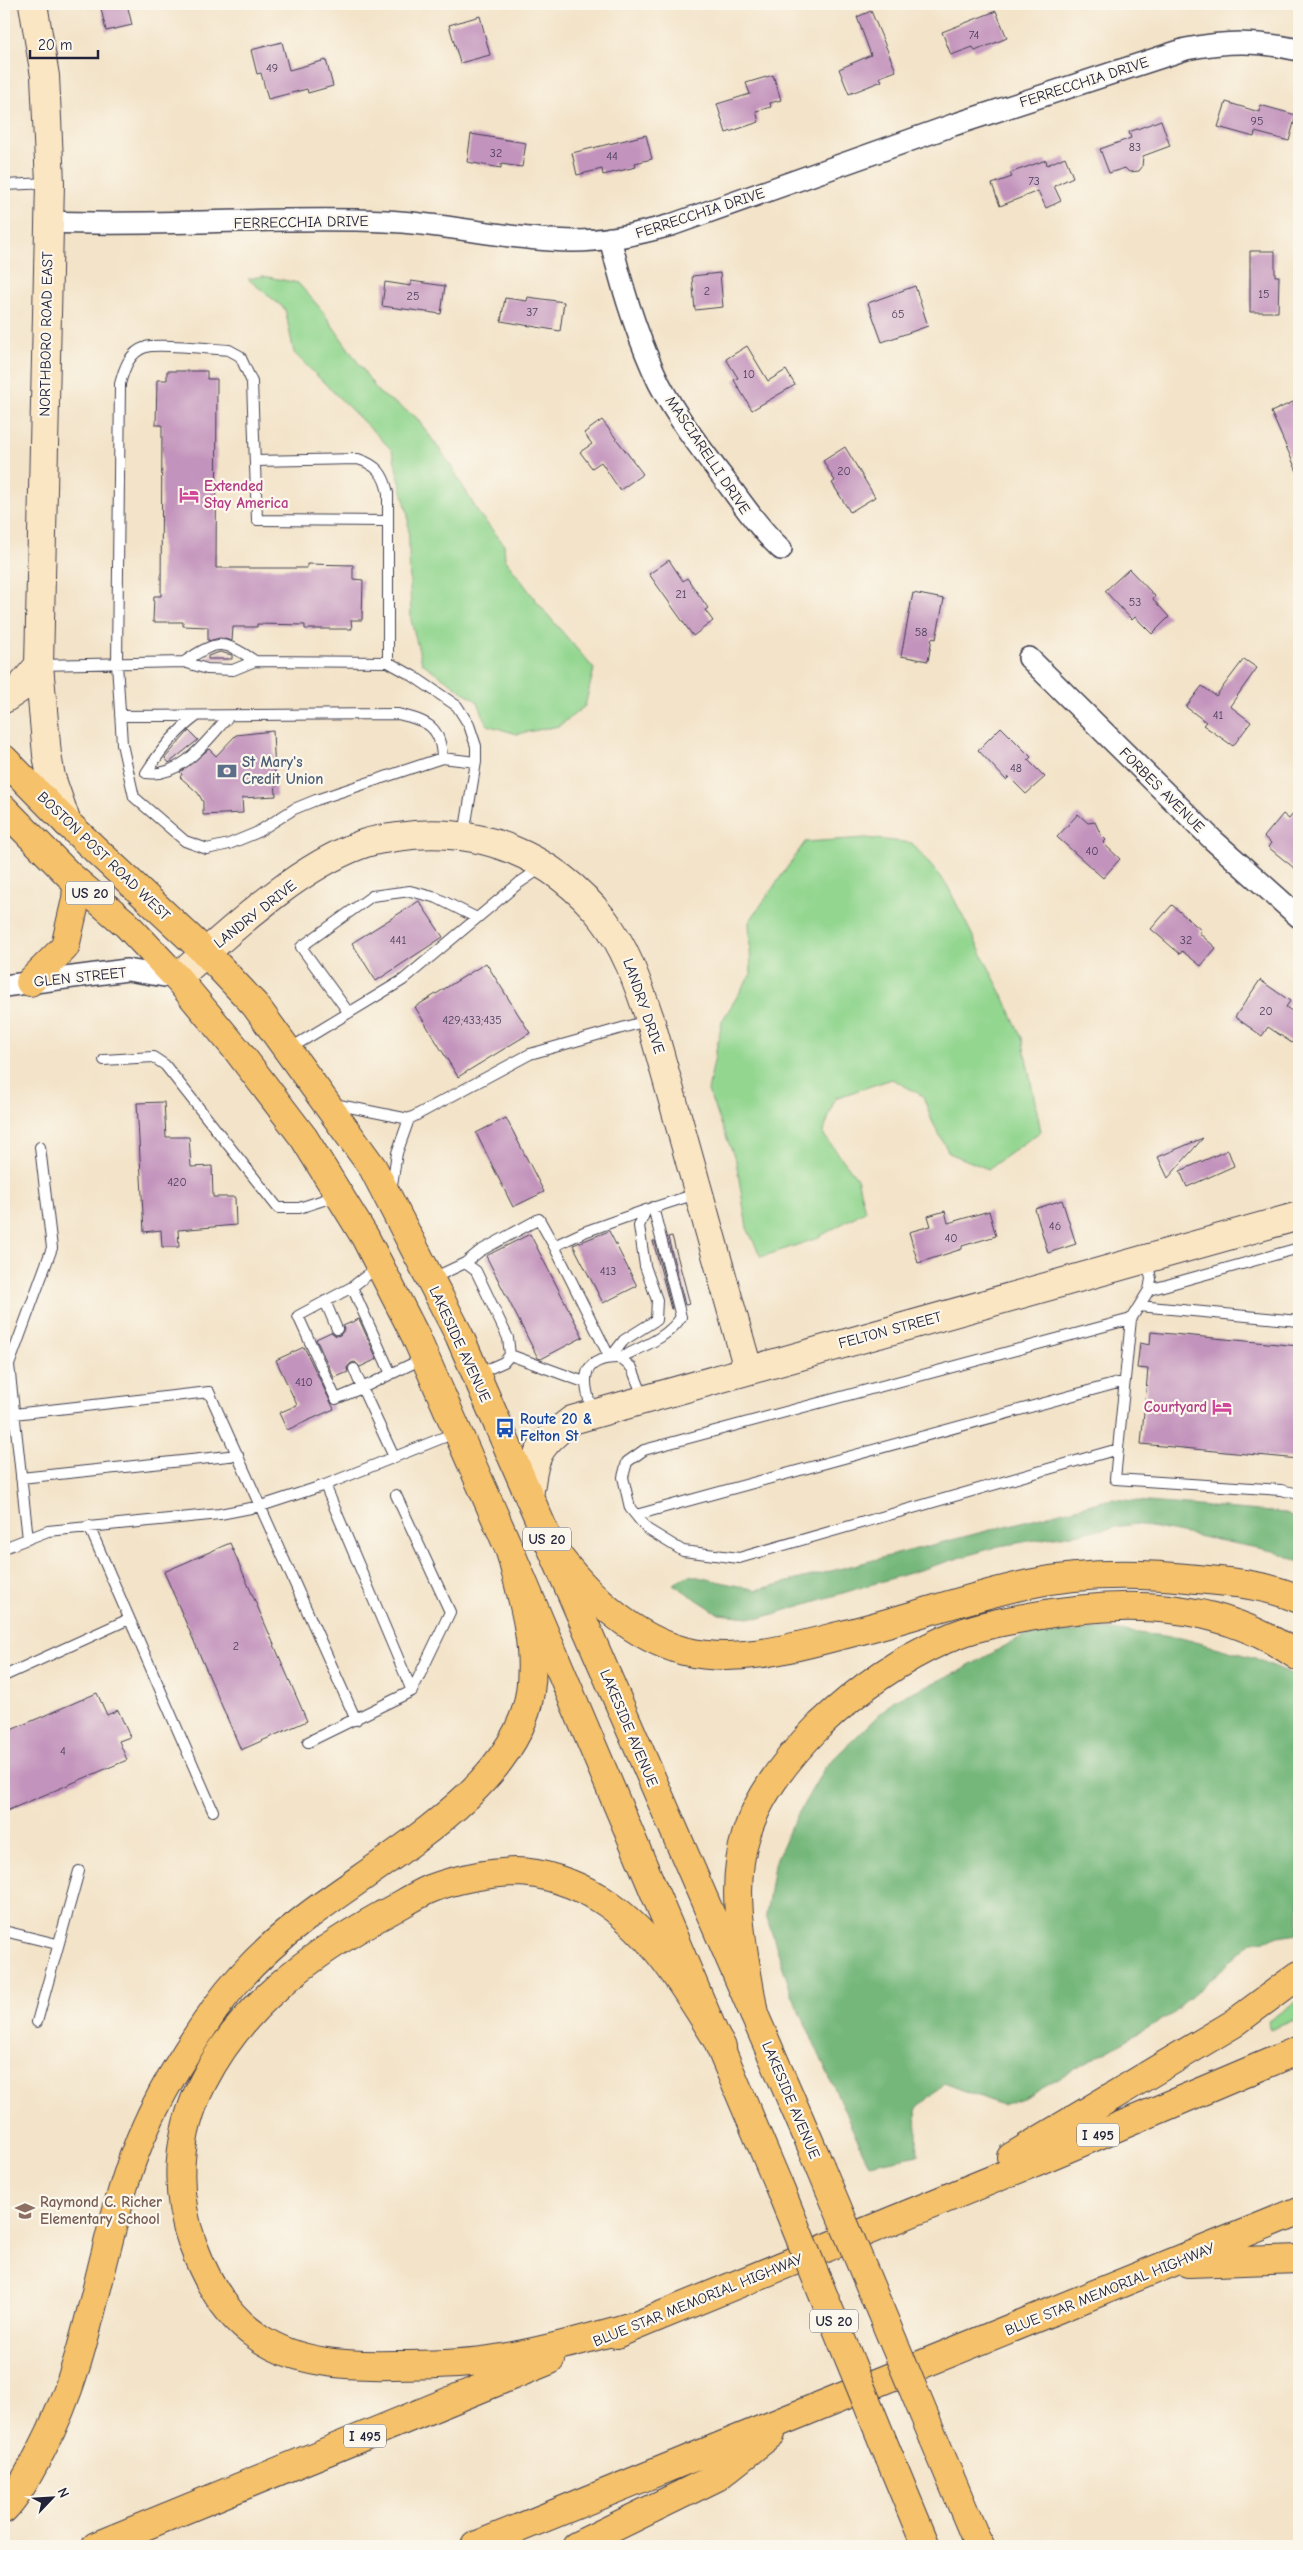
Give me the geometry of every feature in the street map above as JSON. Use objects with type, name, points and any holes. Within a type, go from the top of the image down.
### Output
[{"type":"main road","name":"BOSTON POST ROAD WEST","points":[[4,759],[67,823],[206,953]]},
{"type":"main road","name":"US 20","points":[[4,809],[70,876],[126,924],[177,978],[299,1131],[340,1194],[380,1265],[425,1358],[510,1550],[722,2047],[926,2546]]},
{"type":"main road","points":[[17,984],[65,947],[76,899],[77,885],[70,876]]},
{"type":"main road","name":"LAKESIDE AVENUE","points":[[206,953],[255,1005],[289,1049],[363,1154],[390,1199],[459,1336],[820,2166],[978,2543]]},
{"type":"main road","points":[[550,1546],[584,1588],[642,1633],[668,1646],[708,1655],[780,1652],[1029,1584],[1087,1576],[1115,1574],[1157,1575],[1246,1584],[1299,1599]]},
{"type":"main road","points":[[4,2509],[28,2475],[47,2440],[64,2400],[82,2352],[124,2182],[148,2117],[176,2065],[228,1992],[262,1954],[304,1918],[396,1854],[451,1810],[499,1762],[511,1745],[522,1721],[530,1696],[532,1660],[526,1612],[510,1550]]},
{"type":"main road","points":[[754,2014],[744,1949],[739,1897],[740,1859],[746,1835],[766,1792],[795,1751],[834,1712],[882,1675],[945,1640],[978,1627],[1057,1611],[1119,1606],[1176,1609],[1204,1614],[1275,1640],[1299,1657]]},
{"type":"main road","points":[[633,2326],[538,2351],[490,2360],[452,2363],[378,2365],[340,2363],[308,2358],[273,2346],[251,2332],[232,2314],[214,2289],[194,2248],[185,2219],[180,2185],[181,2152],[186,2122],[203,2082],[227,2042],[249,2015],[287,1978],[326,1948],[356,1929],[430,1889],[473,1878],[517,1872],[556,1880],[596,1896],[638,1926],[645,1934],[667,1963],[722,2047]]},
{"type":"main road","points":[[896,2219],[996,2165],[1225,2029],[1262,2004],[1299,1975]]},
{"type":"main road","name":"BLUE STAR MEMORIAL HIGHWAY","points":[[96,2546],[896,2219],[1299,2050]]},
{"type":"main road","name":"BLUE STAR MEMORIAL HIGHWAY","points":[[475,2546],[1299,2211]]},
{"type":"main road","points":[[1173,2263],[1299,2259]]},
{"type":"main road","points":[[576,2546],[717,2477],[796,2415]]},
{"type":"street","name":"NORTHBORO ROAD EAST","points":[[33,4],[45,76],[50,183],[39,665],[47,755],[51,776],[67,823]]},
{"type":"street","name":"FERRECCHIA DRIVE","points":[[48,222],[385,221],[537,239],[576,241],[637,235],[671,225],[953,125],[1186,49],[1219,43],[1250,42],[1299,50]]},
{"type":"street","name":"MASCIARELLI DRIVE","points":[[610,238],[622,286],[642,343],[660,384],[705,456],[754,521],[780,549]]},
{"type":"street","name":"FORBES AVENUE","points":[[1029,658],[1213,840],[1299,916]]},
{"type":"street","points":[[4,699],[19,689],[39,665]]},
{"type":"street","name":"LANDRY DRIVE","points":[[206,953],[294,882],[328,860],[360,844],[426,834],[464,835],[515,851],[544,865],[571,884],[604,921],[625,952],[650,1019],[748,1369]]},
{"type":"street","points":[[177,978],[206,953]]},
{"type":"street","name":"GLEN STREET","points":[[17,984],[127,970],[177,978]]},
{"type":"street","name":"FELTON STREET","points":[[529,1497],[534,1462],[548,1438],[572,1420],[748,1369],[1147,1260],[1299,1216]]},
{"type":"lane","points":[[4,185],[50,183]]},
{"type":"lane","points":[[388,521],[257,520],[252,382],[240,356],[229,350],[146,346],[132,356],[124,369],[120,384],[117,663],[122,744],[134,797],[185,840],[207,849],[229,844],[256,833],[294,809],[316,800],[442,758],[476,762]]},
{"type":"lane","points":[[255,461],[358,459],[373,464],[385,478],[388,521],[388,662]]},
{"type":"lane","points":[[184,662],[208,646],[232,646],[256,661]]},
{"type":"lane","points":[[39,665],[184,662],[206,669],[233,670],[256,661],[388,662],[457,706],[469,726],[476,746],[476,762],[464,835]]},
{"type":"lane","points":[[120,716],[398,714],[418,719],[431,726],[441,741],[442,758]]},
{"type":"lane","points":[[197,716],[183,726],[159,753],[146,773],[160,775],[176,769],[229,716]]},
{"type":"lane","points":[[289,1049],[403,980],[519,883],[544,865]]},
{"type":"lane","points":[[349,1013],[301,947],[372,896],[410,891],[438,898],[477,918]]},
{"type":"lane","points":[[327,1103],[409,1119],[530,1054],[650,1019]]},
{"type":"lane","points":[[104,1060],[153,1057],[165,1065],[278,1208],[300,1208],[340,1194]]},
{"type":"lane","points":[[390,1199],[397,1154],[409,1119]]},
{"type":"lane","points":[[28,1539],[9,1364],[52,1248],[40,1147]]},
{"type":"lane","points":[[554,1246],[584,1232],[650,1208],[700,1193]]},
{"type":"lane","points":[[593,1415],[584,1382],[588,1369],[595,1362],[615,1358],[661,1337],[675,1327],[681,1317],[650,1208]]},
{"type":"lane","points":[[615,1358],[624,1340],[656,1320],[657,1300],[645,1266],[639,1226],[650,1208]]},
{"type":"lane","points":[[430,1279],[465,1264],[480,1252],[538,1219],[615,1358],[632,1368],[644,1400]]},
{"type":"lane","points":[[1148,1290],[1299,1248]]},
{"type":"lane","points":[[1147,1260],[1151,1279],[1148,1290],[1131,1319],[1115,1479],[1281,1490],[1299,1494]]},
{"type":"lane","points":[[465,1264],[476,1271],[508,1338],[510,1355],[504,1362],[475,1375]]},
{"type":"lane","points":[[380,1265],[352,1287],[298,1316],[336,1399],[425,1358]]},
{"type":"lane","points":[[352,1287],[391,1374]]},
{"type":"lane","points":[[325,1301],[337,1329]]},
{"type":"lane","points":[[1139,1306],[1299,1321]]},
{"type":"lane","points":[[1118,1449],[739,1558],[683,1551],[647,1529],[630,1508],[623,1477],[627,1462],[644,1450],[1131,1319]]},
{"type":"lane","points":[[510,1355],[584,1382]]},
{"type":"lane","points":[[354,1369],[394,1457]]},
{"type":"lane","points":[[636,1515],[1125,1381]]},
{"type":"lane","points":[[14,1414],[209,1392],[356,1720]]},
{"type":"lane","points":[[4,1548],[48,1531],[220,1514],[261,1506],[325,1485],[458,1432]]},
{"type":"lane","points":[[21,1478],[238,1455]]},
{"type":"lane","points":[[325,1485],[412,1691]]},
{"type":"lane","points":[[308,1742],[412,1691],[450,1612],[396,1495]]},
{"type":"lane","points":[[89,1526],[213,1811]]},
{"type":"lane","points":[[4,1676],[129,1619]]},
{"type":"lane","points":[[37,2022],[80,1870]]},
{"type":"lane","points":[[4,1931],[58,1944]]},
{"type":"green space","points":[[263,276],[298,283],[321,309],[379,393],[416,417],[448,461],[479,514],[504,544],[505,559],[541,607],[594,669],[585,706],[559,726],[517,734],[487,725],[478,702],[422,663],[411,620],[408,515],[392,450],[294,353],[285,309],[248,279]]},
{"type":"green space","points":[[866,838],[912,843],[947,885],[1022,1038],[1041,1131],[988,1169],[949,1153],[932,1121],[923,1096],[892,1079],[835,1098],[823,1134],[857,1178],[865,1211],[815,1239],[761,1257],[747,1228],[736,1161],[708,1091],[722,1021],[751,974],[749,922],[805,842]]},
{"type":"green space","points":[[1111,1499],[1285,1513],[1299,1520],[1299,1562],[1278,1552],[1135,1524],[999,1546],[760,1618],[719,1614],[673,1584],[689,1575],[757,1590]]},
{"type":"green space","points":[[1103,1629],[1181,1638],[1255,1658],[1299,1677],[1299,1934],[1253,1941],[1171,2015],[1023,2098],[1002,2105],[944,2083],[916,2110],[918,2155],[869,2165],[791,1992],[766,1915],[774,1865],[791,1826],[825,1767],[894,1700],[958,1672],[1023,1636]]},
{"type":"green space","points":[[1299,1999],[1299,2018],[1270,2030],[1267,2022]]},
{"type":"building","points":[[100,4],[127,4],[132,25],[106,31]]},
{"type":"building","points":[[871,11],[896,71],[880,77],[882,81],[849,94],[839,69],[871,55],[857,17]]},
{"type":"building","points":[[996,11],[1007,38],[975,51],[973,47],[951,55],[942,32]]},
{"type":"building","points":[[480,16],[490,55],[460,63],[449,25]]},
{"type":"building","points":[[282,42],[289,70],[326,60],[333,86],[308,93],[307,89],[268,99],[261,73],[257,74],[251,50]]},
{"type":"building","points":[[773,75],[781,100],[770,103],[771,107],[756,111],[759,122],[726,133],[717,104],[750,94],[746,83]]},
{"type":"building","points":[[1226,102],[1259,112],[1260,105],[1296,115],[1289,141],[1255,132],[1254,137],[1218,127]]},
{"type":"building","points":[[1161,120],[1170,146],[1143,156],[1142,167],[1139,171],[1129,172],[1125,168],[1109,173],[1100,149],[1131,138],[1129,132]]},
{"type":"building","points":[[471,134],[526,143],[522,167],[501,164],[501,168],[467,162]]},
{"type":"building","points":[[646,135],[652,159],[635,163],[636,167],[603,175],[602,169],[577,175],[572,153]]},
{"type":"building","points":[[1065,157],[1073,177],[1054,186],[1061,201],[1046,208],[1038,191],[1000,206],[992,184],[1012,177],[1010,173],[1046,160],[1047,165]]},
{"type":"building","points":[[1250,251],[1275,251],[1275,276],[1279,276],[1278,312],[1250,312]]},
{"type":"building","points":[[720,273],[723,307],[695,310],[692,276]]},
{"type":"building","points":[[411,281],[445,286],[441,314],[382,306],[385,282],[411,286]]},
{"type":"building","points":[[915,286],[928,326],[882,342],[868,303]]},
{"type":"building","points":[[528,297],[564,302],[560,331],[501,321],[505,298],[527,301]]},
{"type":"building","points":[[747,346],[768,381],[786,370],[795,385],[752,410],[734,380],[738,378],[726,359]]},
{"type":"building","name":"Extended Stay America","points":[[167,371],[207,371],[207,379],[217,379],[216,568],[307,568],[307,564],[353,565],[353,579],[363,580],[362,620],[351,620],[352,629],[305,629],[305,625],[257,624],[257,627],[233,627],[232,641],[220,638],[208,641],[208,627],[183,626],[183,622],[153,622],[154,596],[161,596],[162,425],[156,425],[157,380],[167,380]]},
{"type":"building","points":[[1293,402],[1299,417],[1299,476],[1271,412]]},
{"type":"building","points":[[602,420],[643,474],[620,490],[601,462],[592,468],[580,452],[592,444],[584,433]]},
{"type":"building","points":[[845,447],[875,497],[850,512],[832,483],[835,481],[823,461]]},
{"type":"building","points":[[669,560],[683,581],[687,578],[708,608],[705,610],[713,621],[693,636],[649,574]]},
{"type":"building","points":[[1129,569],[1155,596],[1153,599],[1169,617],[1152,634],[1135,617],[1132,620],[1105,591]]},
{"type":"building","points":[[913,593],[944,599],[936,639],[932,638],[928,661],[901,656]]},
{"type":"building","points":[[220,652],[232,655],[232,659],[208,659],[208,656]]},
{"type":"building","points":[[1244,659],[1257,668],[1230,706],[1251,722],[1233,746],[1203,725],[1206,722],[1186,707],[1202,686],[1216,696]]},
{"type":"building","points":[[1001,727],[1031,757],[1028,760],[1045,777],[1026,794],[1009,777],[1006,780],[978,750]]},
{"type":"building","points":[[189,731],[198,740],[169,763],[165,758]]},
{"type":"building","name":"St Mary's Credit Union","points":[[273,731],[276,796],[242,798],[243,813],[203,815],[203,802],[198,793],[180,777],[182,774],[180,772],[209,749],[216,756],[236,735]]},
{"type":"building","points":[[1299,806],[1299,872],[1268,847],[1271,843],[1264,837],[1283,814],[1289,819]]},
{"type":"building","points":[[1078,814],[1088,823],[1095,822],[1101,835],[1106,840],[1103,843],[1120,859],[1103,878],[1057,837]]},
{"type":"building","points":[[419,901],[443,937],[376,981],[352,943]]},
{"type":"building","points":[[1172,905],[1201,930],[1199,933],[1216,948],[1201,966],[1182,951],[1180,954],[1151,929]]},
{"type":"building","points":[[486,963],[530,1033],[458,1077],[415,1007]]},
{"type":"building","points":[[1260,980],[1290,1001],[1286,1007],[1299,1016],[1299,1032],[1292,1043],[1268,1027],[1262,1036],[1235,1017]]},
{"type":"building","points":[[164,1102],[166,1137],[189,1137],[191,1167],[212,1166],[213,1197],[235,1197],[236,1225],[178,1230],[179,1247],[162,1247],[161,1230],[144,1232],[137,1103]]},
{"type":"building","points":[[506,1118],[544,1192],[513,1207],[476,1133]]},
{"type":"building","points":[[1203,1138],[1168,1178],[1158,1157]]},
{"type":"building","points":[[1228,1150],[1234,1166],[1187,1187],[1180,1171]]},
{"type":"building","points":[[1062,1200],[1076,1244],[1048,1253],[1035,1209]]},
{"type":"building","points":[[945,1211],[948,1223],[989,1211],[996,1236],[962,1246],[962,1249],[918,1263],[909,1232],[931,1226],[928,1216]]},
{"type":"building","points":[[609,1231],[637,1286],[603,1303],[573,1245]]},
{"type":"building","points":[[530,1234],[583,1337],[541,1359],[538,1358],[486,1256]]},
{"type":"building","points":[[672,1236],[690,1304],[685,1305],[668,1237]]},
{"type":"building","points":[[653,1241],[655,1241],[672,1309],[671,1309]]},
{"type":"building","points":[[359,1319],[377,1359],[360,1367],[355,1362],[351,1363],[347,1368],[348,1372],[334,1378],[316,1339],[331,1332],[336,1336],[340,1335],[344,1330],[343,1326]]},
{"type":"building","name":"Courtyard","points":[[1151,1332],[1299,1346],[1299,1459],[1141,1444],[1148,1369],[1137,1368],[1140,1343],[1150,1345]]},
{"type":"building","points":[[304,1347],[334,1409],[287,1430],[279,1413],[297,1405],[276,1360]]},
{"type":"building","points":[[230,1543],[307,1721],[241,1750],[164,1572]]},
{"type":"building","points":[[97,1693],[107,1715],[118,1710],[130,1737],[119,1741],[127,1760],[4,1812],[4,1733]]},
{"type":"place","name":"Extended Stay America","points":[[189,495]]},
{"type":"place","name":"St Mary's Credit Union","points":[[227,771]]},
{"type":"place","name":"Courtyard","points":[[1222,1407]]},
{"type":"place","name":"Route 20 & Felton St","points":[[505,1428]]},
{"type":"place","name":"Raymond C. Richer Elementary School","points":[[25,2211]]}]
